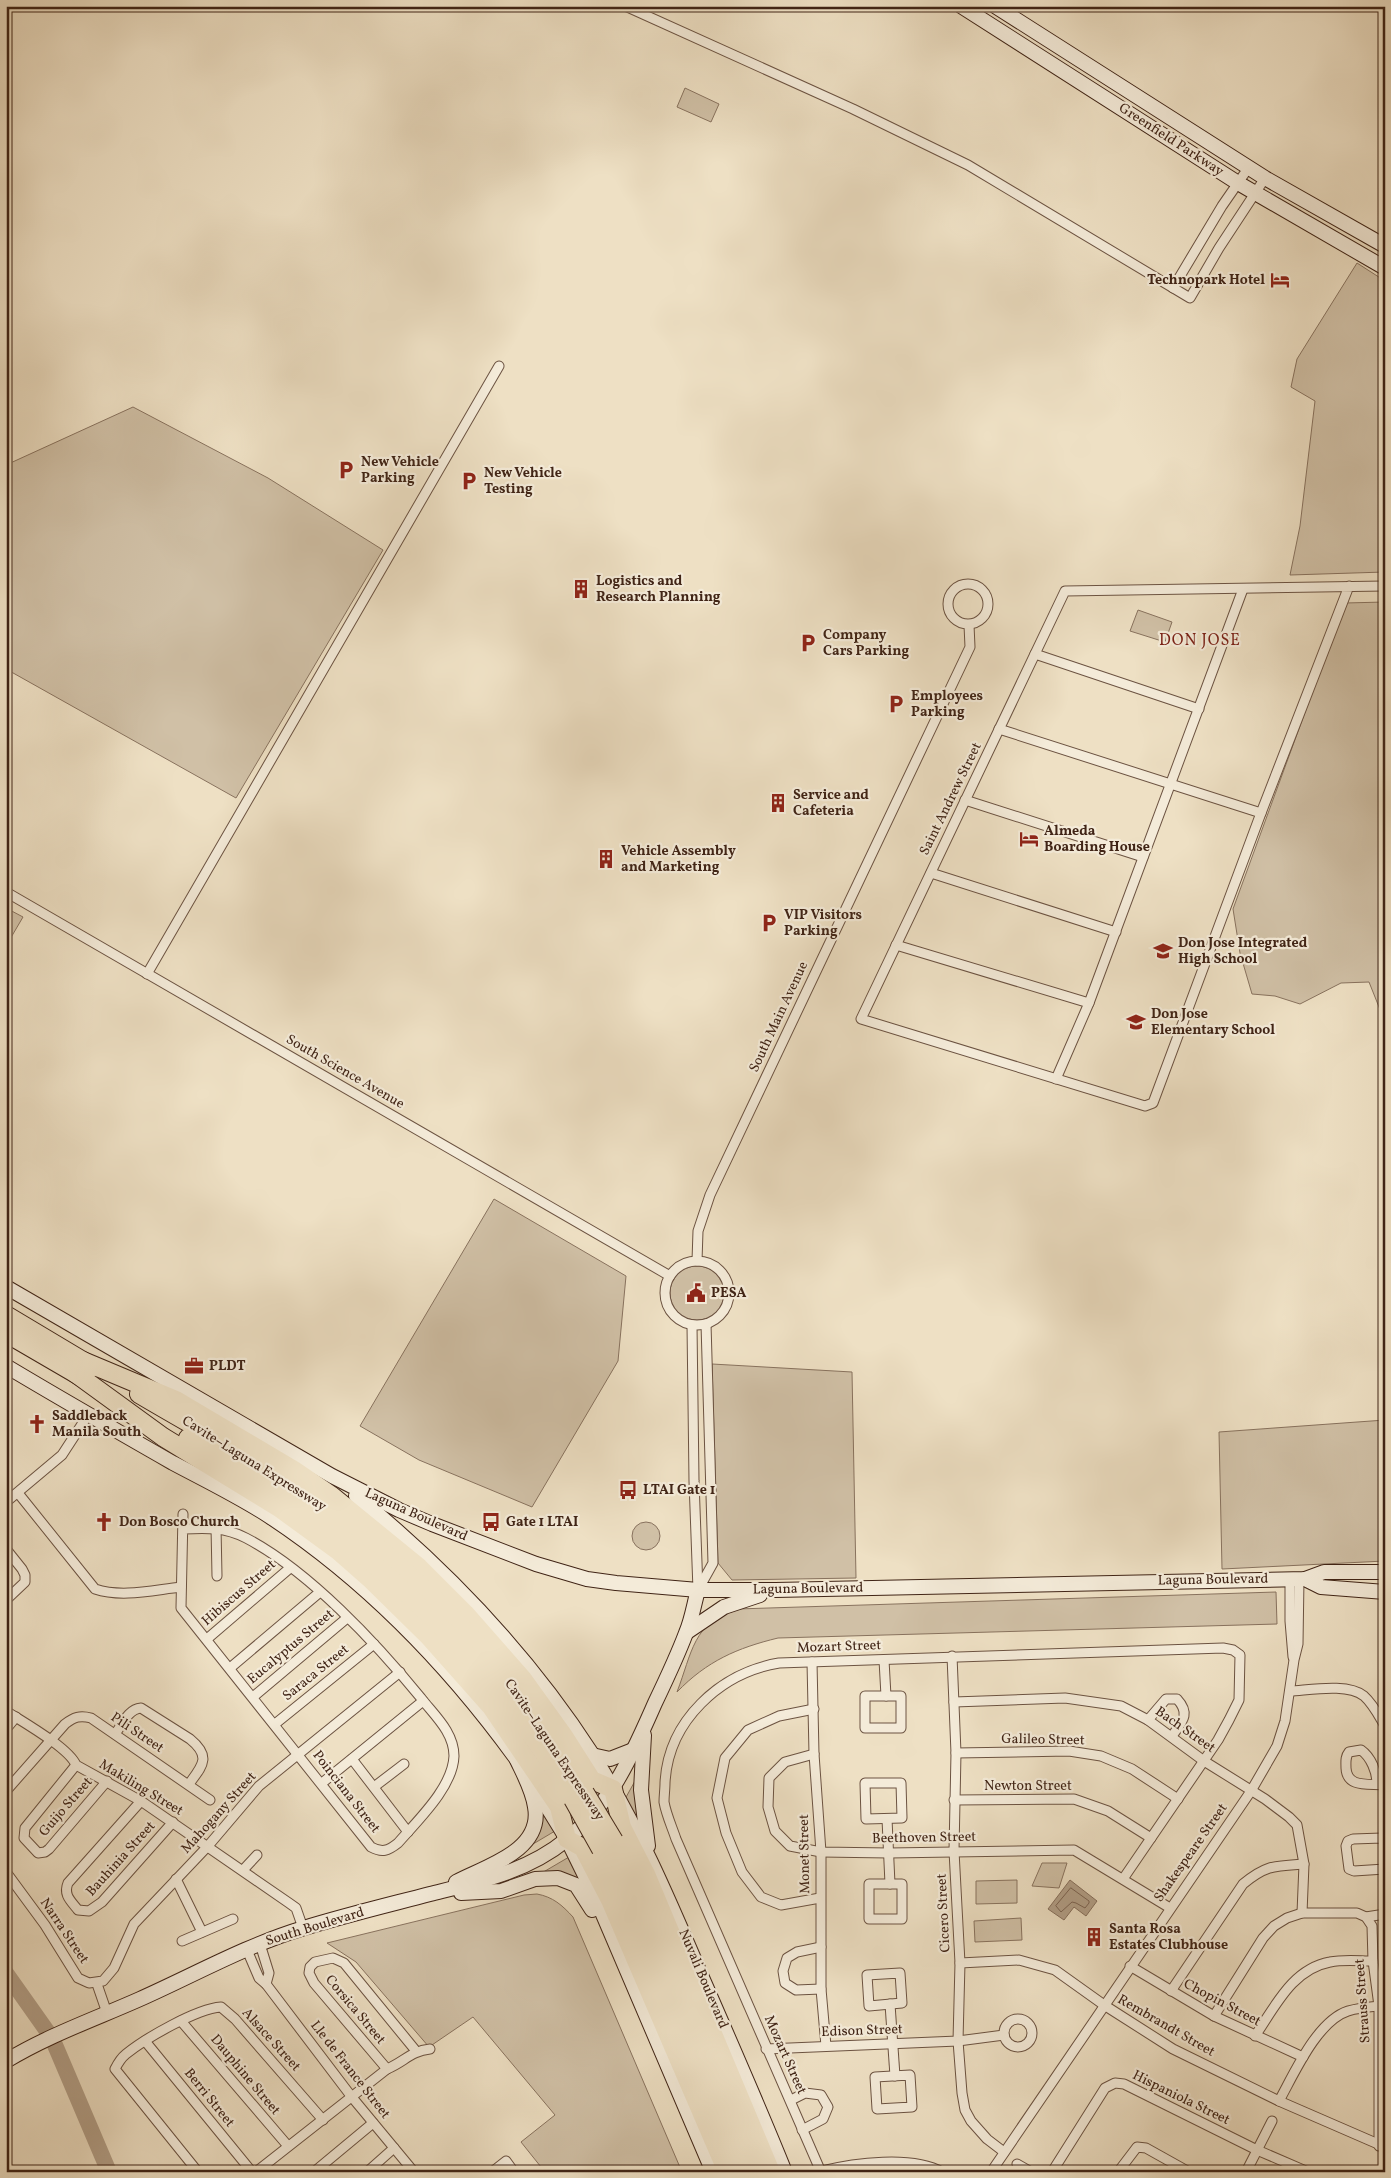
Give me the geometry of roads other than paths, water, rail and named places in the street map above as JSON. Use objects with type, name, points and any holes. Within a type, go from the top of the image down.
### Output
[{"type":"highway","name":"Cavite–Laguna Expressway","points":[[6,1315],[79,1367],[308,1512],[376,1565],[408,1594],[484,1673],[549,1761],[579,1796],[608,1845],[632,1879],[757,2172]]},
{"type":"highway","name":"Cavite–Laguna Expressway","points":[[6,1333],[79,1367]]},
{"type":"highway","points":[[79,1367],[176,1400],[294,1470],[332,1496],[419,1567],[465,1613],[523,1680],[564,1736],[592,1780],[613,1789],[622,1827],[646,1874],[771,2172]]},
{"type":"highway","points":[[79,1367],[163,1437],[284,1511],[338,1551],[371,1580],[428,1636],[491,1707],[559,1807],[567,1839],[583,1848],[610,1900],[727,2172]]},
{"type":"highway","name":"Cavite–Laguna Expressway","points":[[608,1845],[622,1890],[743,2172]]},
{"type":"main road","name":"Greenfield Parkway","points":[[961,6],[1238,183],[1385,268]]},
{"type":"main road","name":"Greenfield Parkway","points":[[995,6],[1265,178],[1385,246]]},
{"type":"main road","name":"Laguna Boulevard","points":[[6,1287],[332,1476],[414,1517],[560,1572],[616,1583],[698,1590],[1296,1582],[1321,1587],[1385,1592]]},
{"type":"main road","points":[[6,1366],[88,1415],[268,1516],[329,1560],[387,1611],[433,1657],[476,1706],[518,1760],[567,1839],[630,1976],[713,2172]]},
{"type":"main road","name":"Laguna Boulevard","points":[[332,1476],[402,1535],[476,1607],[540,1681],[592,1755],[613,1789]]},
{"type":"main road","name":"Laguna Boulevard","points":[[1296,1582],[1324,1572],[1385,1572]]},
{"type":"main road","name":"South Boulevard","points":[[6,2061],[28,2047],[260,1944],[300,1929],[508,1872],[543,1856],[567,1839],[591,1816],[613,1789],[644,1727],[687,1632],[698,1590]]},
{"type":"main road","points":[[687,1632],[724,1608],[775,1590]]},
{"type":"main road","points":[[644,1727],[642,1806],[652,1861]]},
{"type":"main road","points":[[592,1755],[610,1759],[633,1750]]},
{"type":"main road","points":[[433,1894],[516,1850],[531,1836],[535,1824],[535,1806],[518,1760]]},
{"type":"main road","name":"Nuvali Boulevard","points":[[613,1789],[652,1861],[785,2172]]},
{"type":"main road","points":[[433,1894],[501,1891],[544,1878],[568,1880],[582,1892],[606,1942],[630,1976]]},
{"type":"street","points":[[625,6],[853,109],[968,165],[1190,298],[1219,248],[1265,178]]},
{"type":"street","points":[[1173,288],[1249,167]]},
{"type":"street","points":[[147,974],[499,366]]},
{"type":"street","points":[[966,583],[981,587],[989,602],[984,618],[970,625],[956,620],[948,605],[953,589],[966,583]]},
{"type":"street","points":[[1349,586],[1261,813],[1153,1103],[1144,1106],[1056,1079],[1089,1003],[1243,589],[1349,586],[1385,586]]},
{"type":"street","name":"Saint Andrew Street","points":[[1056,1079],[861,1019],[1065,591],[1243,589]]},
{"type":"street","name":"South Main Avenue","points":[[697,1261],[698,1230],[707,1202],[970,647],[970,625]]},
{"type":"street","points":[[1035,654],[1199,709]]},
{"type":"street","points":[[999,729],[1261,813]]},
{"type":"street","points":[[965,800],[1143,857]]},
{"type":"street","points":[[931,872],[1116,932]]},
{"type":"street","name":"South Science Avenue","points":[[6,892],[670,1276]]},
{"type":"street","points":[[896,945],[1089,1003]]},
{"type":"street","points":[[697,1261],[711,1263],[718,1268],[724,1275],[729,1288],[729,1297],[724,1310],[717,1318],[706,1324],[692,1325],[677,1318],[668,1306],[665,1291],[670,1276],[680,1266],[697,1261]]},
{"type":"street","points":[[698,1590],[713,1563],[706,1324]]},
{"type":"street","points":[[692,1325],[694,1481],[698,1590]]},
{"type":"street","points":[[6,1502],[62,1455],[88,1415]]},
{"type":"street","points":[[18,1493],[95,1589],[119,1593],[181,1587]]},
{"type":"street","name":"Poinciana Street","points":[[183,1514],[181,1608],[372,1847],[378,1851],[386,1851],[392,1848],[408,1832],[445,1786],[452,1772],[454,1756],[452,1743],[447,1731],[400,1672],[374,1644],[320,1592],[290,1568],[246,1538],[230,1530],[216,1527],[183,1529]]},
{"type":"street","points":[[216,1527],[217,1576]]},
{"type":"street","points":[[6,1549],[25,1575],[25,1582],[6,1600]]},
{"type":"street","name":"Hibiscus Street","points":[[207,1639],[290,1568]]},
{"type":"street","name":"Shakespeare Street","points":[[1294,1660],[1290,1621],[1286,1616],[1286,1600],[1296,1582]]},
{"type":"street","name":"Shakespeare Street","points":[[991,2172],[1251,1790],[1277,1746],[1286,1721],[1298,1644],[1296,1582]]},
{"type":"street","points":[[230,1668],[320,1592]]},
{"type":"street","name":"Eucalyptus Street","points":[[253,1696],[348,1618]]},
{"type":"street","name":"Saraca Street","points":[[275,1724],[374,1644]]},
{"type":"street","name":"Mozart Street","points":[[821,2171],[802,2130],[791,2100],[766,2049],[676,1839],[664,1802],[666,1769],[677,1734],[693,1711],[718,1688],[740,1675],[764,1666],[952,1656],[1224,1648],[1233,1650],[1240,1655],[1239,1700],[1218,1740],[1123,1879]]},
{"type":"street","name":"Cicero Street","points":[[952,1656],[956,1753],[954,1851],[960,1963],[958,2041],[965,2110],[971,2121],[986,2139],[1004,2152]]},
{"type":"street","points":[[884,1660],[886,1696]]},
{"type":"street","name":"Monet Street","points":[[812,1662],[814,1754],[821,1852],[822,1989],[826,2046]]},
{"type":"street","name":"Mahogany Street","points":[[97,1984],[109,1977],[134,1924],[208,1846],[259,1786],[400,1672]]},
{"type":"street","points":[[1290,1691],[1345,1689],[1356,1691],[1368,1701],[1385,1726]]},
{"type":"street","points":[[865,1696],[886,1696],[901,1696],[901,1728],[865,1728],[865,1696]]},
{"type":"street","name":"Bach Street","points":[[954,1702],[1065,1698],[1121,1706],[1148,1720],[1204,1761],[1290,1816],[1297,1825],[1304,1864],[1302,1913]]},
{"type":"street","points":[[1148,1720],[1166,1699],[1177,1699],[1184,1706],[1185,1714],[1172,1736]]},
{"type":"street","points":[[322,1783],[423,1701]]},
{"type":"street","points":[[115,1734],[130,1713],[141,1708],[190,1739],[201,1750],[204,1757],[202,1765],[189,1784]]},
{"type":"street","points":[[814,1709],[779,1716],[748,1730],[725,1758],[716,1798],[726,1833],[742,1872],[761,1897],[781,1905],[820,1898]]},
{"type":"street","name":"Makiling Street","points":[[6,1711],[50,1740],[70,1757],[76,1765],[141,1802],[290,1903],[300,1929]]},
{"type":"street","name":"Pili Street","points":[[50,1740],[73,1718],[82,1715],[91,1718],[210,1800]]},
{"type":"street","points":[[6,1729],[16,1717]]},
{"type":"street","points":[[6,1791],[50,1740]]},
{"type":"street","name":"Galileo Street","points":[[956,1753],[1069,1751],[1101,1756],[1132,1769],[1178,1799]]},
{"type":"street","name":"Beethoven Street","points":[[814,1754],[785,1762],[770,1778],[768,1807],[775,1831],[790,1846],[821,1852],[889,1853],[1074,1850],[1170,1908]]},
{"type":"street","points":[[352,1759],[408,1832]]},
{"type":"street","points":[[374,1787],[404,1764]]},
{"type":"street","name":"Guijo Street","points":[[76,1765],[24,1828],[24,1838],[38,1852],[45,1852],[49,1849],[107,1781]]},
{"type":"street","points":[[865,1783],[901,1783],[902,1818],[887,1819],[866,1819],[865,1783]]},
{"type":"street","name":"Newton Street","points":[[954,1800],[1074,1799],[1108,1811],[1151,1838]]},
{"type":"street","name":"Bauhinia Street","points":[[141,1802],[68,1883],[67,1896],[78,1910],[89,1911],[102,1902],[172,1822]]},
{"type":"street","points":[[887,1819],[890,1884]]},
{"type":"street","points":[[1385,1840],[1382,1838],[1353,1839],[1348,1841],[1346,1846],[1350,1869],[1354,1871],[1385,1869]]},
{"type":"street","points":[[243,1870],[257,1855]]},
{"type":"street","points":[[1171,1991],[1243,1884],[1270,1866],[1304,1864]]},
{"type":"street","name":"Narra Street","points":[[6,1872],[45,1925],[78,1978],[83,1982],[97,1984]]},
{"type":"street","points":[[176,1879],[202,1932]]},
{"type":"street","points":[[869,1884],[890,1884],[902,1884],[902,1919],[869,1920],[869,1884]]},
{"type":"street","points":[[1214,2016],[1263,1938],[1287,1918],[1302,1913],[1358,1913],[1366,1917],[1385,1914]]},
{"type":"street","name":"Strauss Street","points":[[1366,1917],[1372,1926],[1373,1961],[1379,2006],[1382,2147]]},
{"type":"street","points":[[182,1941],[233,1919]]},
{"type":"street","points":[[260,1944],[269,1973],[266,1984]]},
{"type":"street","points":[[821,1947],[797,1952],[787,1958],[783,1971],[785,1983],[796,1990],[822,1989]]},
{"type":"street","name":"Lle de France Street","points":[[246,1950],[259,1978],[266,1984],[351,2096],[414,2172]]},
{"type":"street","name":"Corsica Street","points":[[386,2069],[314,1983],[309,1973],[310,1967],[314,1962],[333,1958],[344,1963],[416,2051]]},
{"type":"street","name":"Rembrandt Street","points":[[960,1963],[1019,1960],[1055,1970],[1104,2006],[1173,2049],[1279,2101],[1382,2147]]},
{"type":"street","points":[[1255,2036],[1291,1984],[1304,1972],[1332,1961],[1373,1961]]},
{"type":"street","name":"Chopin Street","points":[[1130,1966],[1214,2016],[1303,2057]]},
{"type":"street","points":[[900,1973],[902,2004],[890,2004],[869,2006],[867,1975],[900,1973]]},
{"type":"street","points":[[97,1984],[107,2013]]},
{"type":"street","points":[[890,2004],[895,2076]]},
{"type":"street","name":"Alsace Street","points":[[193,2170],[115,2069],[125,2054],[145,2041],[209,2008],[221,2006],[235,2019],[323,2120]]},
{"type":"street","points":[[1279,2101],[1303,2057],[1332,2019],[1348,2011],[1379,2006]]},
{"type":"street","name":"Dauphine Street","points":[[181,2021],[288,2146]]},
{"type":"street","name":"Edison Street","points":[[766,2049],[958,2041],[1004,2035]]},
{"type":"street","name":"Berri Street","points":[[145,2041],[254,2172]]},
{"type":"street","points":[[254,2172],[386,2069],[397,2065],[416,2051],[430,2049]]},
{"type":"street","points":[[910,2075],[912,2107],[877,2109],[875,2077],[895,2076],[910,2075]]},
{"type":"street","name":"Hispaniola Street","points":[[1052,2172],[1105,2088],[1115,2083],[1124,2084],[1257,2150],[1308,2172]]},
{"type":"street","points":[[791,2100],[806,2094],[821,2095],[828,2107],[823,2119],[802,2130]]},
{"type":"street","points":[[1246,2172],[1272,2121]]},
{"type":"street","points":[[314,2172],[374,2123]]},
{"type":"street","points":[[367,2172],[394,2148]]},
{"type":"street","points":[[1118,2172],[1137,2148],[1146,2148],[1189,2172]]},
{"type":"street","points":[[492,2172],[506,2161],[514,2172]]},
{"type":"street","points":[[821,2171],[863,2164],[930,2169],[942,2172]]},
{"type":"street","points":[[1017,2164],[1030,2172]]},
{"type":"water","points":[[1070,1880],[1097,1901],[1086,1916],[1074,1907],[1064,1920],[1048,1909]]},
{"type":"waterway","points":[[6,1973],[52,2038],[109,2172]]},
{"type":"place","name":"Technopark Hotel","points":[[1280,280]]},
{"type":"place","name":"New Vehicle Parking","points":[[346,470]]},
{"type":"place","name":"New Vehicle Testing","points":[[469,481]]},
{"type":"place","name":"Logistics and Research Planning","points":[[581,589]]},
{"type":"place","name":"Company Cars Parking","points":[[808,643]]},
{"type":"place","name":"Employees Parking","points":[[896,704]]},
{"type":"place","name":"Service and Cafeteria","points":[[778,803]]},
{"type":"place","name":"Almeda Boarding House","points":[[1029,839]]},
{"type":"place","name":"Vehicle Assembly and Marketing","points":[[606,859]]},
{"type":"place","name":"VIP Visitors Parking","points":[[769,923]]},
{"type":"place","name":"Don Jose Integrated High School","points":[[1163,951]]},
{"type":"place","name":"Don Jose Elementary School","points":[[1136,1022]]},
{"type":"place","name":"PESA","points":[[696,1293]]},
{"type":"place","name":"PLDT","points":[[194,1366]]},
{"type":"place","name":"Saddleback Manila South","points":[[37,1424]]},
{"type":"place","name":"LTAI Gate 1","points":[[628,1490]]},
{"type":"place","name":"Don Bosco Church","points":[[104,1522]]},
{"type":"place","name":"Gate 1 LTAI","points":[[491,1522]]},
{"type":"place","name":"Santa Rosa Estates Clubhouse","points":[[1094,1937]]},
{"type":"district","name":"DON JOSE","points":[[1200,641]]}]
